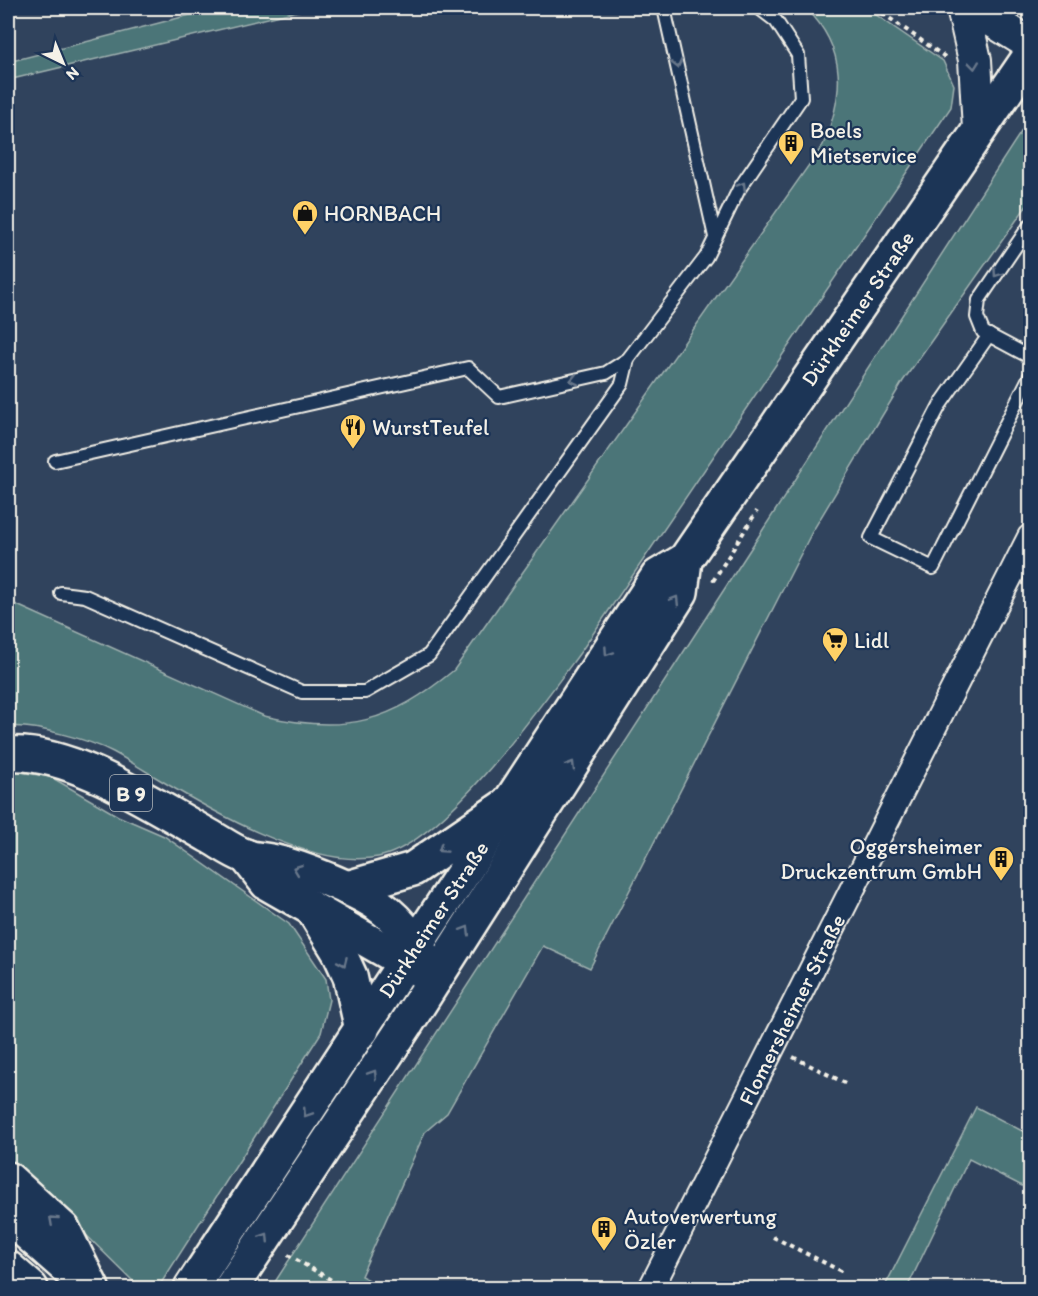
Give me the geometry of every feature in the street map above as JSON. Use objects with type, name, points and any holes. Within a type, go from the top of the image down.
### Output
[{"type":"main road","name":"Dürkheimer Straße","points":[[199,1276],[658,576],[685,560],[1030,56]]},
{"type":"main road","name":"Dürkheimer Straße","points":[[232,1287],[435,979],[681,592],[685,560]]},
{"type":"main road","name":"B 9","points":[[8,754],[47,758],[85,771],[127,790],[246,856],[277,862],[346,888],[376,903],[395,918],[411,953]]},
{"type":"main road","points":[[346,888],[413,869],[508,804]]},
{"type":"main road","points":[[246,856],[267,883],[314,911],[411,953],[435,979]]},
{"type":"main road","points":[[314,911],[339,952],[350,976],[362,1030]]},
{"type":"main road","points":[[8,1179],[63,1229],[91,1288]]},
{"type":"main road","points":[[8,1216],[91,1288]]},
{"type":"main road","points":[[8,1269],[31,1288]]},
{"type":"street","points":[[963,8],[975,60],[979,129]]},
{"type":"street","points":[[972,8],[1030,44]]},
{"type":"street","name":"Flomersheimer Straße","points":[[651,1288],[1030,537]]},
{"type":"lane","points":[[664,8],[715,237]]},
{"type":"lane","points":[[55,461],[468,368],[499,397],[606,373],[628,359],[706,257],[739,189],[801,98],[798,55],[776,21],[759,8]]},
{"type":"lane","points":[[1030,225],[979,300],[978,317],[986,333],[1030,357]]},
{"type":"lane","points":[[986,333],[940,405],[871,538],[933,568],[1030,376]]},
{"type":"lane","points":[[60,593],[85,596],[302,692],[365,692],[429,655],[622,384],[628,359]]},
{"type":"path","points":[[875,8],[948,59]]},
{"type":"path","points":[[773,1047],[849,1085]]},
{"type":"path","points":[[773,1237],[843,1272]]},
{"type":"path","points":[[279,1251],[345,1288]]},
{"type":"green space","points":[[217,8],[310,8],[8,80],[8,62]]},
{"type":"green space","points":[[806,8],[870,8],[869,10],[943,61],[954,85],[951,107],[582,650],[517,736],[461,800],[432,827],[404,847],[378,857],[351,859],[322,854],[292,846],[230,819],[103,747],[46,730],[8,727],[8,601],[264,716],[293,722],[344,724],[366,720],[409,702],[454,670],[823,145],[835,108],[838,74],[829,40],[820,24]]},
{"type":"green space","points":[[1030,118],[1030,201],[903,381],[812,532],[590,968],[543,946],[447,1113],[425,1132],[361,1276],[385,1288],[271,1288]]},
{"type":"green space","points":[[8,770],[51,777],[118,816],[164,836],[289,924],[326,979],[329,1000],[321,1033],[158,1288],[140,1288],[8,1158]]},
{"type":"green space","points":[[976,1107],[1030,1135],[1030,1190],[969,1159],[907,1288],[884,1288]]},
{"type":"place","name":"Boels Mietservice","points":[[791,166]]},
{"type":"place","name":"HORNBACH","points":[[305,236]]},
{"type":"place","name":"WurstTeufel","points":[[353,450]]},
{"type":"place","name":"Lidl","points":[[835,663]]},
{"type":"place","name":"Oggersheimer Druckzentrum GmbH","points":[[1001,882]]},
{"type":"place","name":"Autoverwertung Özler","points":[[604,1252]]}]
